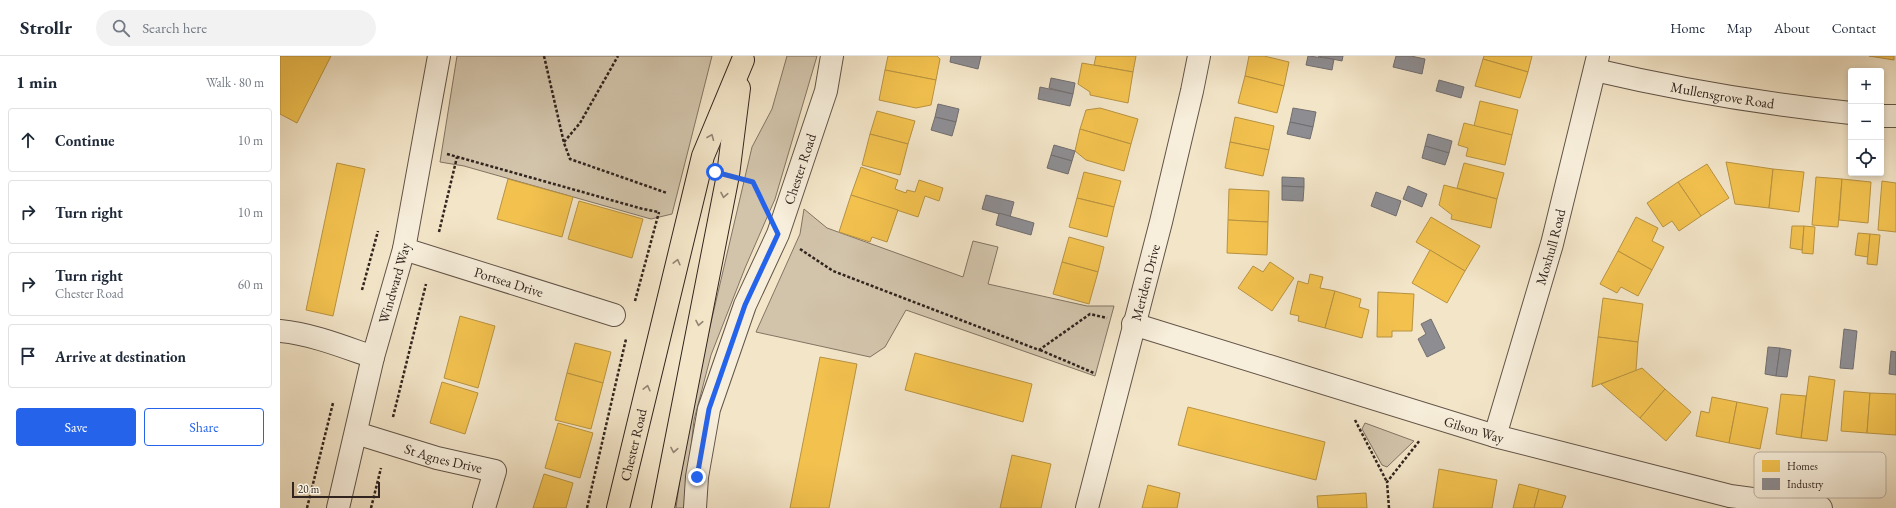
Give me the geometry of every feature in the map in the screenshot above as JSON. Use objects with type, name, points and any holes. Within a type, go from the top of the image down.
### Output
[{"type":"main road","name":"Chester Road","points":[[663,508],[728,175],[743,58]]},
{"type":"main road","name":"Chester Road","points":[[618,508],[703,156],[743,58]]},
{"type":"street","name":"Windward Way","points":[[338,508],[373,357],[404,249],[439,56]]},
{"type":"street","name":"Chester Road","points":[[695,508],[697,477],[709,409],[745,305],[778,234],[826,92],[832,56]]},
{"type":"street","name":"Meriden Drive","points":[[1087,508],[1133,324],[1163,214],[1199,56]]},
{"type":"street","name":"Mullensgrove Road","points":[[1596,63],[1675,88],[1781,106],[1848,112]]},
{"type":"street","name":"Moxhull Road","points":[[1495,436],[1552,244],[1596,63]]},
{"type":"street","points":[[1884,116],[1896,116]]},
{"type":"street","name":"Portsea Drive","points":[[404,249],[624,312]]},
{"type":"street","name":"Gilson Way","points":[[1133,324],[1495,436],[1730,496],[1821,508]]},
{"type":"street","points":[[280,331],[292,332],[373,357]]},
{"type":"street","name":"St Agnes Drive","points":[[356,433],[387,444],[495,471],[484,508]]},
{"type":"path","points":[[544,56],[564,143],[570,159],[692,202]]},
{"type":"path","points":[[564,143],[580,123],[618,56]]},
{"type":"path","points":[[423,148],[643,209],[672,214],[692,202]]},
{"type":"path","points":[[371,508],[457,157]]},
{"type":"path","points":[[728,175],[753,182],[778,234],[833,271],[1095,373]]},
{"type":"path","points":[[624,312],[659,212]]},
{"type":"path","points":[[361,294],[380,225]]},
{"type":"path","points":[[1039,350],[1090,314],[1133,324]]},
{"type":"path","points":[[587,508],[626,338]]},
{"type":"path","points":[[1337,387],[1387,482],[1389,508]]},
{"type":"path","points":[[307,508],[334,401]]},
{"type":"path","points":[[1387,482],[1436,419]]},
{"type":"shaded area","points":[[457,56],[712,56],[672,214],[651,219],[464,166],[440,162]]},
{"type":"shaded area","points":[[787,56],[817,56],[775,199],[745,268],[711,355],[694,420],[684,508],[676,508],[688,421],[752,147],[772,109]]},
{"type":"shaded area","points":[[804,209],[827,228],[963,277],[973,241],[998,247],[988,284],[1087,306],[1114,306],[1095,376],[906,310],[885,347],[870,357],[756,332],[800,234]]},
{"type":"shaded area","points":[[1365,423],[1414,441],[1387,467],[1382,465],[1362,429]]},
{"type":"building: Homes","points":[[280,56],[331,56],[297,123],[280,114]]},
{"type":"building: Homes","points":[[888,56],[937,56],[940,59],[936,80],[885,70]]},
{"type":"building: Homes","points":[[1096,56],[1136,56],[1133,72],[1094,65]]},
{"type":"building: Homes","points":[[1249,56],[1264,56],[1289,62],[1284,86],[1245,76]]},
{"type":"building: Homes","points":[[1484,56],[1532,56],[1528,72],[1483,59]]},
{"type":"building: Homes","points":[[1869,56],[1894,56],[1894,60]]},
{"type":"building: Homes","points":[[1483,59],[1528,72],[1520,98],[1475,86]]},
{"type":"building: Homes","points":[[1082,63],[1133,72],[1128,103],[1090,95],[1090,92],[1078,84]]},
{"type":"building: Homes","points":[[885,70],[936,80],[931,105],[916,108],[879,100]]},
{"type":"building: Homes","points":[[1245,76],[1284,86],[1277,113],[1238,103]]},
{"type":"building: Homes","points":[[1480,101],[1518,110],[1512,135],[1474,126]]},
{"type":"building: Homes","points":[[1100,108],[1138,119],[1131,144],[1080,129],[1086,110]]},
{"type":"building: Homes","points":[[877,111],[915,121],[908,144],[870,134]]},
{"type":"building: Homes","points":[[1235,117],[1274,126],[1269,150],[1230,142]]},
{"type":"building: Homes","points":[[1464,123],[1512,135],[1505,165],[1466,156],[1468,148],[1458,145]]},
{"type":"building: Homes","points":[[1080,129],[1131,144],[1124,171],[1086,160],[1075,151]]},
{"type":"building: Homes","points":[[870,134],[908,144],[900,175],[862,165]]},
{"type":"building: Homes","points":[[1230,142],[1269,150],[1263,176],[1225,168]]},
{"type":"building: Homes","points":[[1726,162],[1773,169],[1769,208],[1735,204]]},
{"type":"building: Homes","points":[[337,163],[365,169],[333,316],[306,310]]},
{"type":"building: Homes","points":[[1464,163],[1504,173],[1497,199],[1457,188]]},
{"type":"building: Homes","points":[[1707,164],[1729,198],[1701,216],[1678,182]]},
{"type":"building: Homes","points":[[861,167],[898,180],[895,189],[906,193],[907,190],[915,192],[919,180],[943,188],[939,201],[925,196],[918,217],[851,195]]},
{"type":"building: Homes","points":[[1773,169],[1804,172],[1799,212],[1769,208]]},
{"type":"building: Homes","points":[[1084,172],[1121,181],[1114,207],[1077,198]]},
{"type":"building: Homes","points":[[1816,177],[1842,179],[1838,227],[1812,225]]},
{"type":"building: Homes","points":[[508,179],[573,197],[562,237],[497,219]]},
{"type":"building: Homes","points":[[1842,179],[1871,182],[1868,223],[1839,220]]},
{"type":"building: Homes","points":[[1882,181],[1896,183],[1896,232],[1878,230]]},
{"type":"building: Homes","points":[[1678,182],[1701,216],[1679,231],[1672,221],[1663,227],[1647,203]]},
{"type":"building: Homes","points":[[1444,185],[1497,199],[1491,228],[1451,219],[1452,215],[1439,205]]},
{"type":"building: Homes","points":[[1229,189],[1269,191],[1268,222],[1228,220]]},
{"type":"building: Homes","points":[[851,195],[898,210],[887,242],[872,237],[870,242],[839,232]]},
{"type":"building: Homes","points":[[1077,198],[1114,207],[1107,237],[1069,227]]},
{"type":"building: Homes","points":[[579,201],[643,219],[632,258],[568,239]]},
{"type":"building: Homes","points":[[1431,217],[1480,246],[1465,271],[1416,242]]},
{"type":"building: Homes","points":[[1636,217],[1658,228],[1652,241],[1664,247],[1652,270],[1618,251]]},
{"type":"building: Homes","points":[[1228,220],[1268,222],[1267,255],[1227,253]]},
{"type":"building: Homes","points":[[1792,226],[1804,226],[1802,250],[1790,248]]},
{"type":"building: Homes","points":[[1804,226],[1815,227],[1813,254],[1802,253]]},
{"type":"building: Homes","points":[[1858,233],[1870,234],[1868,257],[1855,255]]},
{"type":"building: Homes","points":[[1870,234],[1880,235],[1877,265],[1867,264]]},
{"type":"building: Homes","points":[[1069,237],[1104,247],[1098,272],[1062,262]]},
{"type":"building: Homes","points":[[1430,250],[1465,271],[1447,303],[1412,283]]},
{"type":"building: Homes","points":[[1618,251],[1652,270],[1638,296],[1621,287],[1617,293],[1600,284]]},
{"type":"building: Homes","points":[[1062,262],[1098,272],[1089,304],[1053,294]]},
{"type":"building: Homes","points":[[1270,262],[1294,278],[1272,311],[1238,288],[1253,266],[1263,272]]},
{"type":"building: Homes","points":[[1310,274],[1323,277],[1320,288],[1335,291],[1325,328],[1298,321],[1299,316],[1290,314],[1298,281],[1308,284]]},
{"type":"building: Homes","points":[[1335,291],[1361,299],[1359,307],[1369,310],[1362,338],[1325,328]]},
{"type":"building: Homes","points":[[1378,292],[1414,294],[1412,331],[1392,331],[1392,337],[1377,337]]},
{"type":"building: Homes","points":[[1603,298],[1643,304],[1638,342],[1598,337]]},
{"type":"building: Homes","points":[[460,316],[495,326],[478,388],[444,378]]},
{"type":"building: Homes","points":[[1598,337],[1638,342],[1636,371],[1592,387]]},
{"type":"building: Homes","points":[[575,343],[611,352],[603,383],[567,373]]},
{"type":"building: Homes","points":[[915,353],[1032,384],[1023,422],[905,390]]},
{"type":"building: Homes","points":[[820,357],[857,364],[829,508],[790,508]]},
{"type":"building: Homes","points":[[1642,368],[1665,389],[1640,418],[1601,384]]},
{"type":"building: Homes","points":[[567,373],[603,383],[591,429],[555,420]]},
{"type":"building: Homes","points":[[1809,376],[1835,380],[1827,441],[1801,438]]},
{"type":"building: Homes","points":[[442,382],[478,393],[465,434],[430,423]]},
{"type":"building: Homes","points":[[1665,389],[1691,412],[1666,441],[1640,418]]},
{"type":"building: Homes","points":[[1844,391],[1870,393],[1867,433],[1841,431]]},
{"type":"building: Homes","points":[[1870,393],[1896,394],[1896,435],[1867,433]]},
{"type":"building: Homes","points":[[1781,394],[1806,396],[1801,438],[1776,434]]},
{"type":"building: Homes","points":[[1712,397],[1737,402],[1729,443],[1696,436],[1701,411],[1709,413]]},
{"type":"building: Homes","points":[[1737,402],[1768,408],[1760,449],[1729,443]]},
{"type":"building: Homes","points":[[1188,407],[1325,442],[1316,480],[1178,445]]},
{"type":"building: Homes","points":[[558,423],[593,433],[580,478],[545,468]]},
{"type":"building: Homes","points":[[1012,455],[1051,464],[1041,508],[1000,508]]},
{"type":"building: Homes","points":[[1439,469],[1497,480],[1492,508],[1433,508]]},
{"type":"building: Homes","points":[[544,474],[573,483],[566,508],[533,508]]},
{"type":"building: Homes","points":[[1519,484],[1539,489],[1534,508],[1513,508]]},
{"type":"building: Homes","points":[[1148,485],[1180,493],[1177,508],[1142,508]]},
{"type":"building: Homes","points":[[1539,489],[1566,496],[1562,508],[1534,508]]},
{"type":"building: Homes","points":[[1366,493],[1367,508],[1318,508],[1317,496]]},
{"type":"building: Industry","points":[[951,56],[981,56],[978,69],[950,62]]},
{"type":"building: Industry","points":[[1308,56],[1334,59],[1332,70],[1306,65]]},
{"type":"building: Industry","points":[[1318,56],[1343,56],[1342,61]]},
{"type":"building: Industry","points":[[1396,56],[1411,56],[1425,59],[1422,74],[1393,67]]},
{"type":"building: Industry","points":[[1051,78],[1075,83],[1073,94],[1049,88]]},
{"type":"building: Industry","points":[[1439,80],[1464,87],[1461,98],[1436,91]]},
{"type":"building: Industry","points":[[1040,87],[1073,94],[1070,106],[1038,99]]},
{"type":"building: Industry","points":[[938,104],[959,109],[956,122],[935,117]]},
{"type":"building: Industry","points":[[1293,108],[1316,112],[1313,127],[1290,122]]},
{"type":"building: Industry","points":[[935,117],[956,122],[952,136],[931,130]]},
{"type":"building: Industry","points":[[1290,122],[1313,127],[1310,139],[1287,134]]},
{"type":"building: Industry","points":[[1428,134],[1452,141],[1449,153],[1425,146]]},
{"type":"building: Industry","points":[[1054,145],[1075,151],[1072,161],[1051,155]]},
{"type":"building: Industry","points":[[1425,146],[1449,153],[1445,165],[1422,158]]},
{"type":"building: Industry","points":[[1051,155],[1072,161],[1068,174],[1047,168]]},
{"type":"building: Industry","points":[[1282,177],[1304,178],[1304,187],[1282,186]]},
{"type":"building: Industry","points":[[1282,186],[1304,187],[1303,201],[1282,200]]},
{"type":"building: Industry","points":[[1408,186],[1427,194],[1422,207],[1403,199]]},
{"type":"building: Industry","points":[[1376,192],[1401,201],[1396,216],[1371,206]]},
{"type":"building: Industry","points":[[986,195],[1014,202],[1010,217],[982,209]]},
{"type":"building: Industry","points":[[999,213],[1034,223],[1031,235],[996,225]]},
{"type":"building: Industry","points":[[1431,319],[1445,348],[1427,357],[1418,339],[1426,334],[1421,324]]},
{"type":"building: Industry","points":[[1844,329],[1857,331],[1853,369],[1840,368]]},
{"type":"building: Industry","points":[[1768,347],[1780,348],[1776,376],[1765,374]]},
{"type":"building: Industry","points":[[1780,348],[1791,350],[1787,377],[1776,376]]},
{"type":"building: Industry","points":[[1891,351],[1896,352],[1896,375],[1889,374]]},
{"type":"route","points":[[697,477],[709,409],[745,305],[778,234],[753,182],[715,172]]}]
